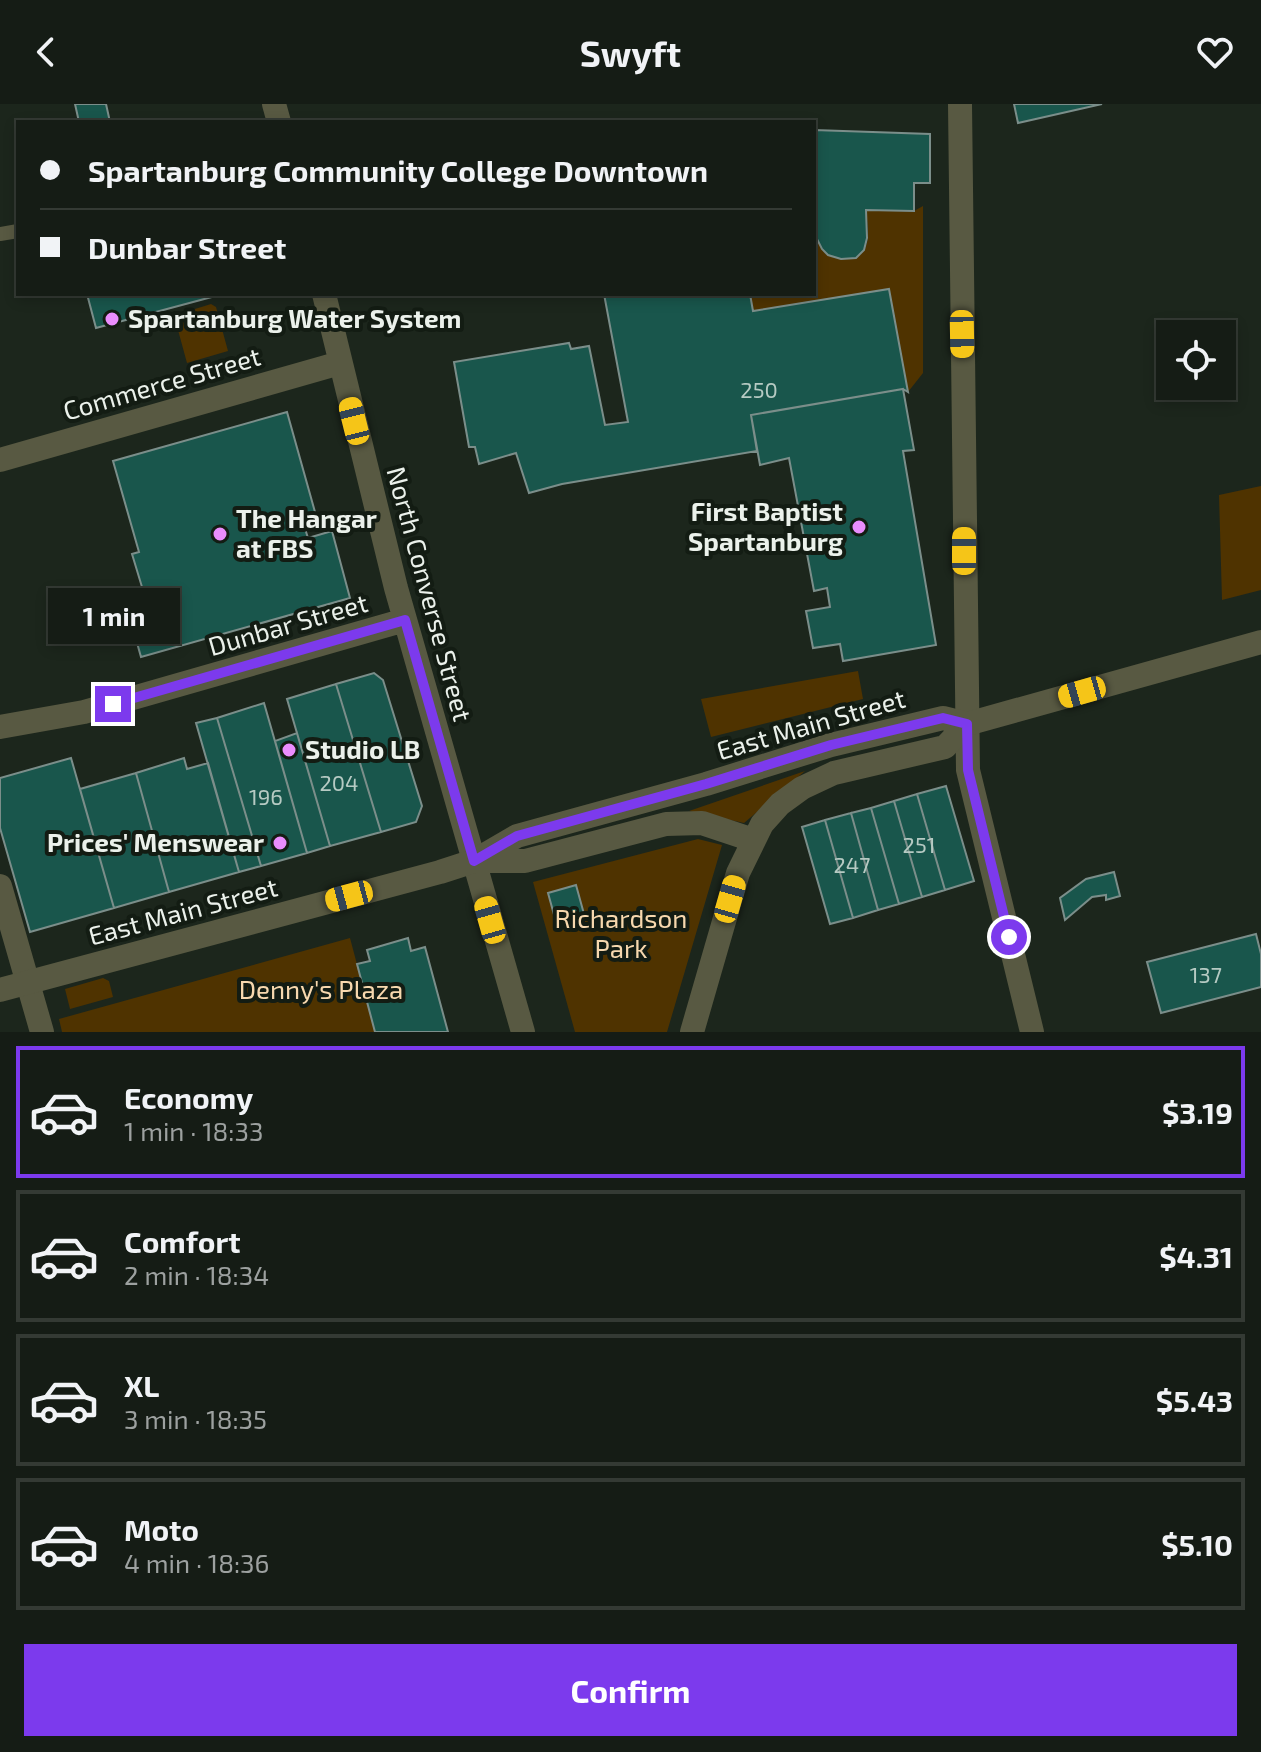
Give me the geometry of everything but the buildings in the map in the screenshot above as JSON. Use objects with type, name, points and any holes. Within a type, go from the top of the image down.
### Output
[{"type":"street","points":[[960,104],[968,770],[1032,1032]]},
{"type":"street","name":"North Converse Street","points":[[324,296],[405,620],[523,1032]]},
{"type":"street","name":"Commerce Street","points":[[0,460],[340,363]]},
{"type":"street","name":"Dunbar Street","points":[[0,727],[84,712],[405,620]]},
{"type":"street","name":"East Main Street","points":[[0,990],[474,861],[517,836],[706,784],[831,745],[943,718],[967,724],[1261,642]]},
{"type":"street","points":[[692,1032],[738,873],[762,824],[780,804],[802,788],[834,773],[945,747],[967,724]]},
{"type":"street","name":"East Main Street","points":[[474,861],[525,861],[666,824],[702,823],[753,840]]},
{"type":"street","points":[[0,886],[42,1032]]},
{"type":"green space","points":[[923,206],[923,373],[908,392],[889,289],[753,311],[750,296],[816,296],[816,239],[828,255],[853,258],[861,254],[866,246],[866,210],[914,211]]},
{"type":"green space","points":[[211,304],[216,307],[228,351],[187,363],[175,319],[183,317],[182,313]]},
{"type":"green space","points":[[1261,486],[1261,590],[1222,600],[1219,495]]},
{"type":"green space","points":[[858,671],[863,699],[711,737],[701,699]]},
{"type":"green space","points":[[805,771],[744,823],[689,811]]},
{"type":"green space","name":"Richardson Park","points":[[698,839],[722,845],[667,1032],[575,1032],[533,882]]},
{"type":"green space","name":"Denny's Plaza","points":[[350,938],[375,1032],[62,1032],[59,1019]]},
{"type":"green space","points":[[103,978],[109,981],[113,997],[70,1009],[65,989]]},
{"type":"place","name":"Spartanburg Water System","points":[[112,319]]},
{"type":"place","name":"First Baptist Spartanburg","points":[[859,527]]},
{"type":"place","name":"The Hangar at FBS","points":[[220,534]]},
{"type":"place","name":"Studio LB","points":[[289,750]]},
{"type":"place","name":"Prices' Menswear","points":[[280,843]]},
{"type":"route","points":[[113,704],[405,620],[474,861],[517,836],[706,784],[831,745],[943,718],[967,724],[968,770],[1009,937]]}]
